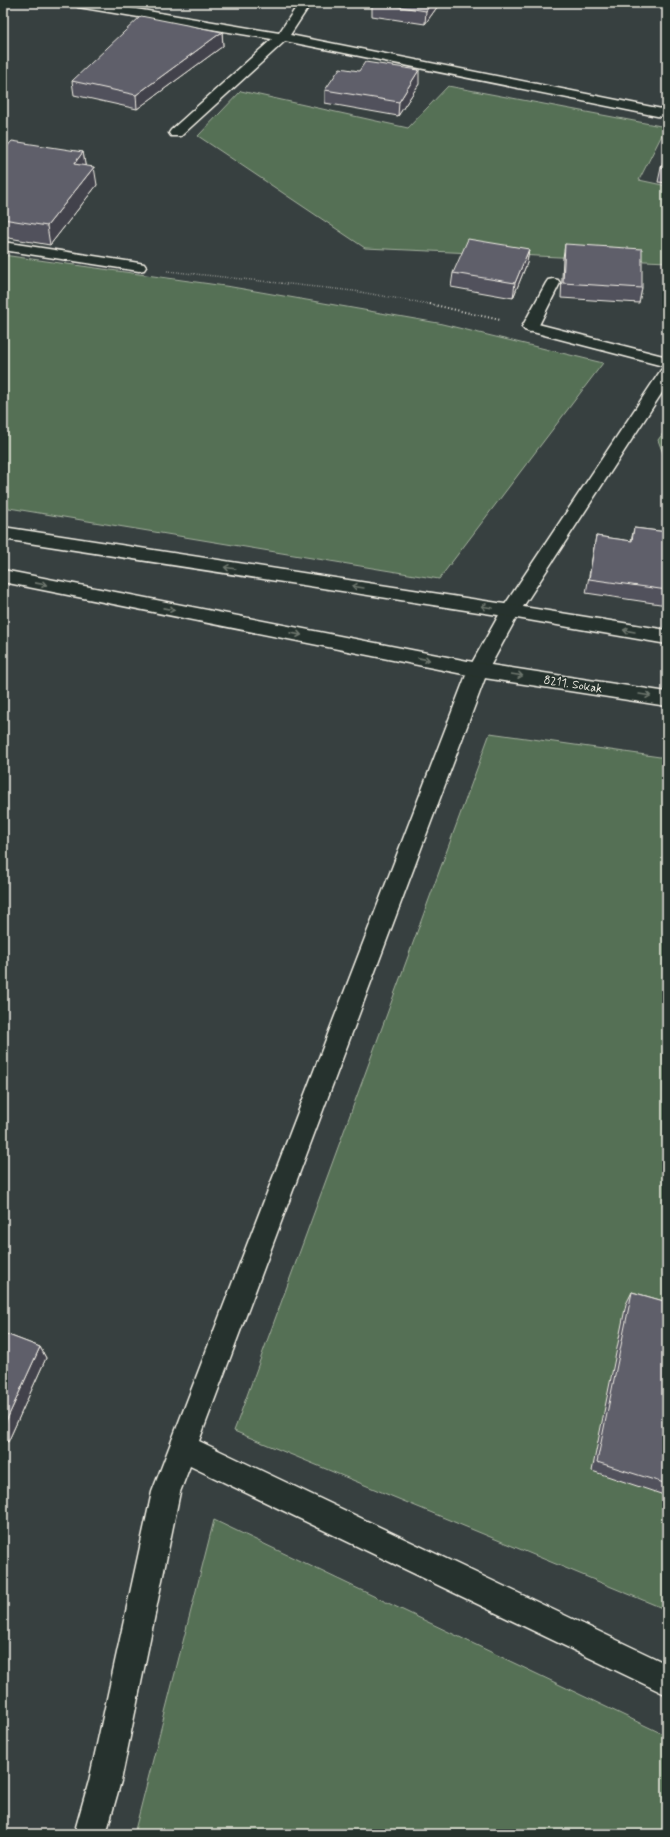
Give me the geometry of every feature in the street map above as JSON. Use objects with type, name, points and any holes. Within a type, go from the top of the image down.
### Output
[{"type":"street","points":[[78,3],[282,37],[667,114]]},
{"type":"street","points":[[176,133],[282,37],[305,3]]},
{"type":"street","points":[[3,246],[139,267]]},
{"type":"street","points":[[553,283],[530,327],[667,362]]},
{"type":"street","points":[[90,1834],[105,1781],[166,1492],[478,670],[511,611],[667,373]]},
{"type":"street","points":[[3,533],[511,611],[667,637]]},
{"type":"street","name":"8211. Sokak","points":[[3,576],[478,670],[667,698]]},
{"type":"street","points":[[183,1448],[667,1680]]},
{"type":"path","points":[[139,267],[206,277],[370,293],[431,303],[530,327]]},
{"type":"green space","points":[[448,86],[666,127],[639,180],[667,186],[667,262],[365,248],[198,136],[241,91],[408,128]]},
{"type":"green space","points":[[3,255],[232,287],[438,323],[603,363],[439,579],[3,507]]},
{"type":"green space","points":[[667,428],[667,464],[658,440]]},
{"type":"green space","points":[[490,733],[667,758],[667,1610],[234,1431]]},
{"type":"green space","points":[[214,1520],[667,1736],[667,1834],[134,1834]]},
{"type":"building","points":[[376,3],[431,3],[426,11]]},
{"type":"building","points":[[141,16],[222,32],[136,95],[72,81]]},
{"type":"building","points":[[365,62],[419,70],[399,102],[325,90],[340,68],[359,71]]},
{"type":"building","points":[[12,141],[83,152],[74,164],[94,167],[47,226],[3,219],[3,151]]},
{"type":"building","points":[[667,154],[667,169],[661,168]]},
{"type":"building","points":[[468,239],[529,249],[515,283],[453,273]]},
{"type":"building","points":[[565,244],[642,249],[642,288],[563,283]]},
{"type":"building","points":[[634,528],[667,532],[667,590],[589,579],[596,536],[632,541]]},
{"type":"building","points":[[632,1292],[667,1302],[667,1484],[597,1462]]},
{"type":"building","points":[[3,1333],[40,1347],[3,1428]]}]
